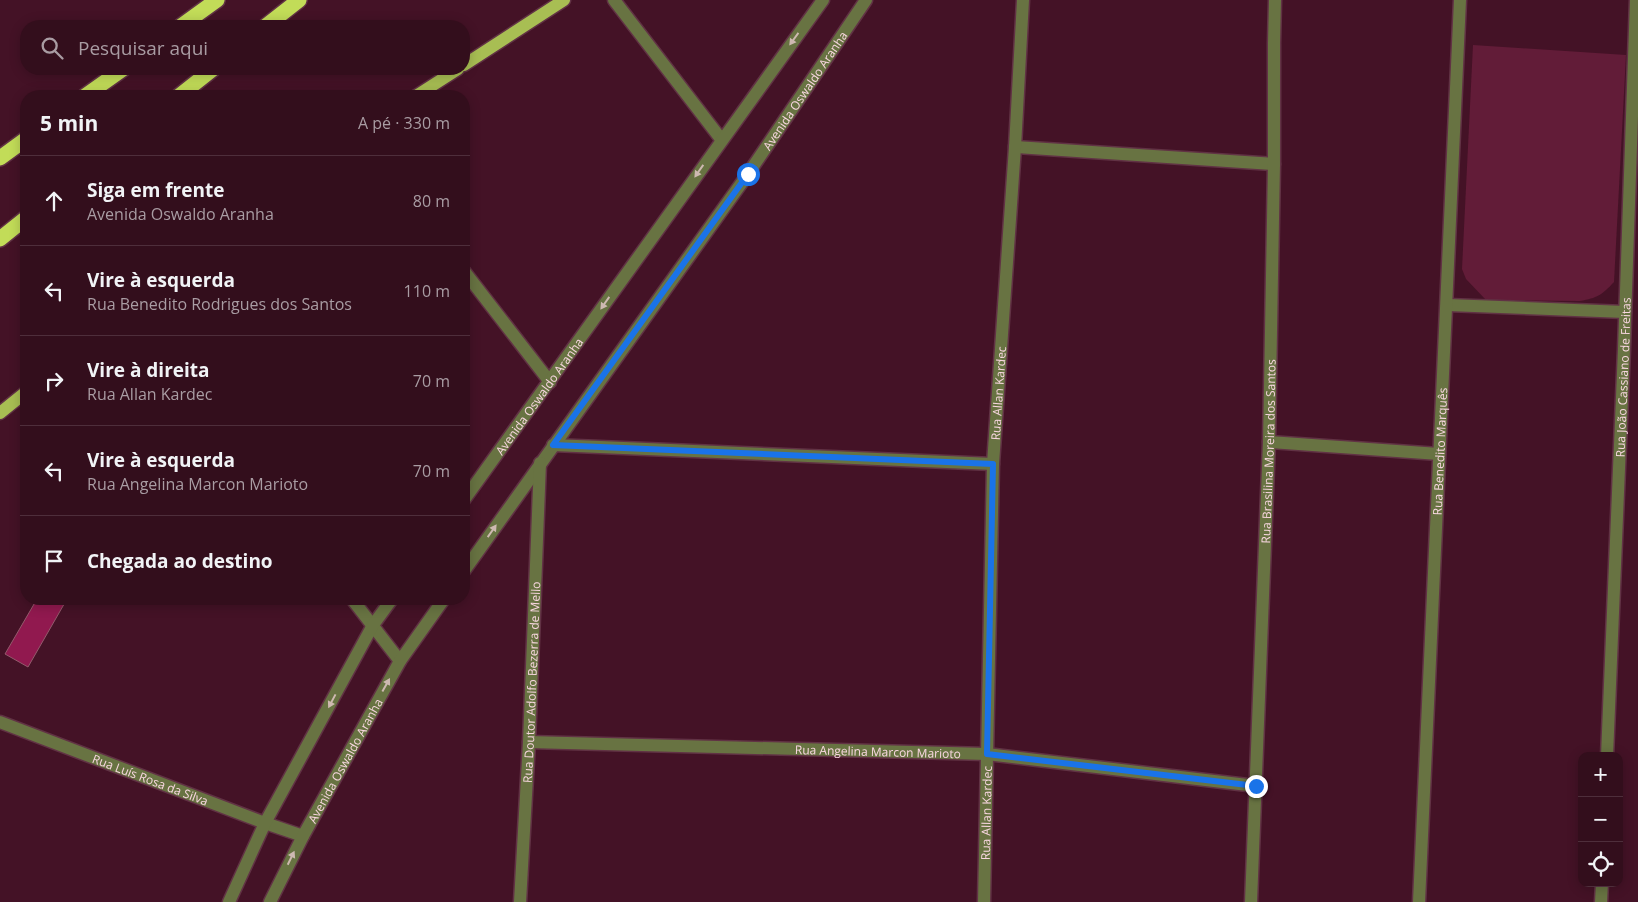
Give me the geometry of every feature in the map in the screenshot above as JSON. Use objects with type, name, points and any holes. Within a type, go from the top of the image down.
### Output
[{"type":"highway","points":[[189,20],[217,0]]},
{"type":"highway","points":[[274,20],[299,0]]},
{"type":"highway","points":[[93,90],[114,75]]},
{"type":"highway","points":[[187,90],[205,75]]},
{"type":"highway","points":[[0,158],[20,143]]},
{"type":"highway","points":[[0,239],[20,223]]},
{"type":"main road","points":[[470,61],[564,0]]},
{"type":"main road","points":[[425,90],[449,75]]},
{"type":"main road","points":[[0,413],[20,397]]},
{"type":"street","points":[[614,0],[721,139]]},
{"type":"street","name":"Avenida Oswaldo Aranha","points":[[470,492],[550,382],[721,139],[823,0]]},
{"type":"street","name":"Avenida Oswaldo Aranha","points":[[470,562],[748,174],[866,0]]},
{"type":"street","name":"Rua Brasilina Moreira dos Santos","points":[[1251,902],[1269,442],[1275,0]]},
{"type":"street","name":"Rua Benedito Marquês","points":[[1419,902],[1448,304],[1460,0]]},
{"type":"street","name":"Rua João Cassiano de Freitas","points":[[1608,752],[1636,0]]},
{"type":"street","name":"Rua Allan Kardec","points":[[984,902],[993,464],[1015,147],[1021,2]]},
{"type":"street","points":[[1015,147],[1274,164]]},
{"type":"street","points":[[470,280],[550,382]]},
{"type":"street","points":[[1448,304],[1625,312]]},
{"type":"street","points":[[1269,442],[1440,454]]},
{"type":"street","points":[[553,445],[993,464]]},
{"type":"street","name":"Rua Doutor Adolfo Bezerra de Mello","points":[[520,902],[529,742],[540,463]]},
{"type":"street","points":[[357,605],[400,661]]},
{"type":"street","points":[[229,902],[266,823],[373,625],[388,605]]},
{"type":"street","name":"Avenida Oswaldo Aranha","points":[[270,902],[303,836],[400,661],[440,605]]},
{"type":"street","name":"Rua Luís Rosa da Silva","points":[[0,722],[303,836]]},
{"type":"street","name":"Rua Angelina Marcon Marioto","points":[[529,742],[987,754],[1256,786]]},
{"type":"street","points":[[1602,887],[1602,902]]},
{"type":"shaded area","points":[[1473,45],[1626,55],[1614,282],[1606,290],[1591,299],[1580,301],[1486,300],[1466,279],[1462,269]]},
{"type":"building","points":[[34,605],[64,605],[28,667],[5,654]]},
{"type":"route","points":[[748,174],[553,445],[993,464],[987,754],[1256,786]]}]
